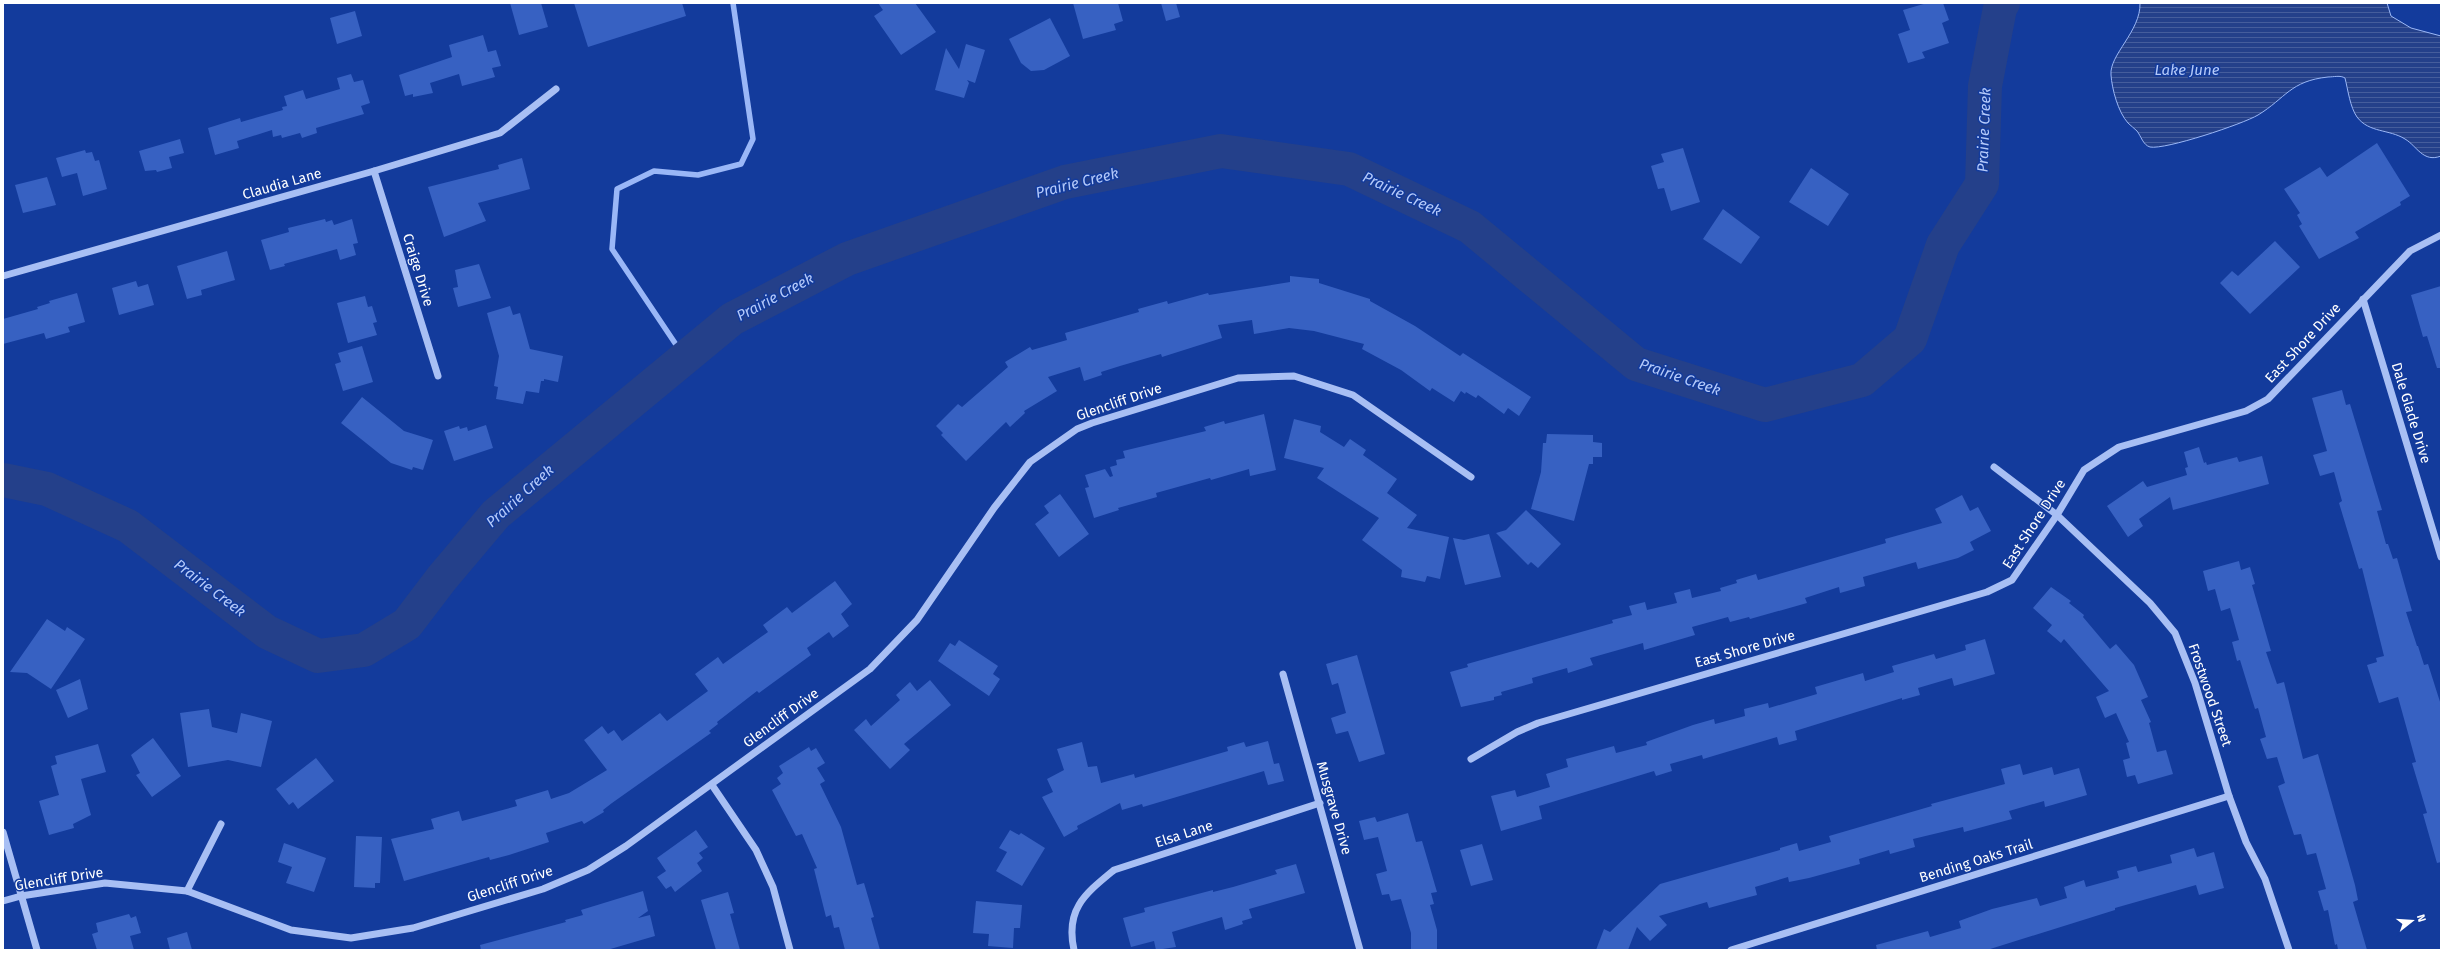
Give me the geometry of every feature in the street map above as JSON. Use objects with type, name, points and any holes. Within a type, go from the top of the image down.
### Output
[{"type":"street","name":"Claudia Lane","points":[[3,276],[374,171],[500,133],[556,90]]},
{"type":"street","name":"Craige Drive","points":[[374,171],[438,376]]},
{"type":"street","name":"East Shore Drive","points":[[1471,759],[1517,732],[1538,723],[1987,592],[2012,580],[2057,515],[2084,470],[2119,447],[2246,411],[2268,399],[2410,251],[2441,235]]},
{"type":"street","name":"Dale Glade Drive","points":[[2363,299],[2441,557]]},
{"type":"street","name":"Glencliff Drive","points":[[3,901],[21,896],[106,883],[187,891],[291,930],[351,938],[413,928],[543,889],[588,870],[712,785],[870,669],[916,620],[994,508],[1030,462],[1077,429],[1238,378],[1294,376],[1353,395],[1471,477]]},
{"type":"street","name":"Frostwood Street","points":[[1994,467],[2057,515],[2150,603],[2174,633],[2194,683],[2229,796],[2246,842],[2265,879],[2289,950]]},
{"type":"street","name":"Musgrave Drive","points":[[1283,674],[1360,950]]},
{"type":"street","points":[[712,785],[756,850],[773,887],[790,950]]},
{"type":"street","name":"Bending Oaks Trail","points":[[1731,950],[2229,796]]},
{"type":"street","name":"Elsa Lane","points":[[1074,950],[1071,937],[1073,914],[1088,892],[1114,870],[1320,804]]},
{"type":"street","points":[[187,891],[221,824]]},
{"type":"street","points":[[3,832],[37,950]]},
{"type":"water","name":"Lake June","points":[[2140,3],[2387,3],[2391,16],[2411,28],[2441,36],[2441,156],[2435,158],[2425,156],[2405,139],[2367,126],[2357,117],[2345,78],[2339,76],[2315,79],[2305,82],[2289,91],[2258,115],[2237,124],[2204,136],[2171,145],[2158,147],[2148,146],[2121,113],[2114,93],[2111,75],[2115,59],[2136,23]]},
{"type":"building","points":[[510,3],[541,3],[548,27],[519,35]]},
{"type":"building","points":[[574,3],[682,3],[686,16],[588,47]]},
{"type":"building","points":[[878,3],[915,3],[936,32],[901,55],[874,16],[883,10]]},
{"type":"building","points":[[1073,3],[1118,3],[1123,21],[1114,24],[1116,30],[1083,39]]},
{"type":"building","points":[[1161,3],[1176,3],[1180,17],[1166,21]]},
{"type":"building","points":[[1927,3],[1943,3],[1949,20],[1942,23],[1949,43],[1922,52],[1925,58],[1908,63],[1898,34],[1910,30],[1903,10]]},
{"type":"building","points":[[355,11],[362,36],[337,44],[330,18]]},
{"type":"building","points":[[1050,18],[1070,56],[1044,70],[1031,71],[1021,63],[1009,39]]},
{"type":"building","points":[[483,35],[488,52],[496,50],[501,66],[492,68],[495,77],[462,86],[459,74],[430,83],[433,93],[413,97],[413,94],[405,96],[399,75],[452,57],[449,45]]},
{"type":"building","points":[[966,44],[985,50],[975,83],[967,80],[969,83],[964,98],[935,90],[946,48],[959,69]]},
{"type":"building","points":[[351,74],[354,82],[363,80],[370,103],[361,106],[364,114],[316,128],[317,133],[302,138],[300,133],[282,138],[281,135],[273,137],[272,130],[237,141],[239,148],[215,155],[208,128],[240,118],[241,122],[283,110],[282,107],[287,106],[284,96],[303,90],[306,99],[340,89],[337,78]]},
{"type":"building","points":[[180,139],[184,153],[169,157],[172,168],[157,172],[156,170],[145,171],[139,151]]},
{"type":"building","points":[[2377,143],[2410,196],[2400,202],[2401,205],[2355,232],[2359,238],[2319,259],[2299,226],[2302,224],[2297,215],[2300,213],[2284,189],[2320,167],[2327,177]]},
{"type":"building","points":[[1683,148],[1700,202],[1671,211],[1664,188],[1658,189],[1651,166],[1664,162],[1661,154]]},
{"type":"building","points":[[85,150],[86,153],[92,152],[95,161],[99,160],[107,189],[83,196],[77,173],[62,177],[56,158]]},
{"type":"building","points":[[522,158],[530,189],[478,203],[486,221],[444,237],[428,187],[499,169],[498,165]]},
{"type":"building","points":[[1811,168],[1849,194],[1828,226],[1789,202]]},
{"type":"building","points":[[47,177],[56,205],[23,213],[15,185]]},
{"type":"building","points":[[1723,209],[1760,237],[1741,264],[1703,239]]},
{"type":"building","points":[[325,219],[326,222],[332,220],[334,225],[352,219],[358,243],[353,244],[356,255],[340,260],[337,249],[284,264],[285,266],[270,270],[261,240],[289,232],[288,228]]},
{"type":"building","points":[[2275,241],[2300,267],[2250,314],[2220,283],[2232,271],[2238,276]]},
{"type":"building","points":[[227,251],[235,280],[201,290],[202,295],[187,299],[177,266]]},
{"type":"building","points":[[479,264],[491,298],[458,307],[453,288],[458,287],[455,270]]},
{"type":"building","points":[[1290,276],[1319,279],[1319,283],[1370,299],[1370,301],[1415,326],[1460,356],[1463,353],[1531,397],[1519,416],[1508,408],[1504,414],[1478,395],[1476,398],[1466,392],[1465,394],[1461,391],[1454,402],[1432,388],[1430,391],[1401,370],[1362,349],[1364,344],[1314,331],[1289,328],[1254,334],[1252,320],[1218,325],[1222,338],[1162,357],[1161,354],[1120,366],[1101,372],[1102,375],[1084,381],[1080,367],[1048,377],[1057,391],[1024,411],[1025,413],[1010,427],[1006,422],[966,461],[941,435],[943,433],[936,426],[958,404],[962,407],[1008,367],[1005,362],[1030,347],[1032,350],[1067,340],[1065,333],[1139,312],[1138,309],[1167,301],[1168,304],[1208,293],[1209,295],[1290,282]]},
{"type":"building","points":[[136,281],[138,287],[148,284],[154,305],[119,315],[112,288]]},
{"type":"building","points":[[2441,286],[2441,368],[2437,368],[2427,336],[2423,337],[2411,295]]},
{"type":"building","points":[[77,293],[85,322],[68,327],[70,332],[46,339],[44,333],[3,344],[3,319],[38,309],[37,307],[50,303],[49,301]]},
{"type":"building","points":[[365,296],[368,307],[372,306],[377,322],[373,323],[377,335],[348,343],[337,303]]},
{"type":"building","points":[[510,306],[513,315],[520,313],[530,349],[563,356],[558,382],[544,379],[544,381],[541,381],[539,393],[526,391],[523,404],[496,399],[498,387],[494,386],[499,356],[487,313]]},
{"type":"building","points":[[362,346],[373,382],[343,391],[335,364],[341,362],[338,353]]},
{"type":"building","points":[[2342,390],[2346,405],[2350,404],[2382,510],[2377,511],[2386,544],[2388,544],[2393,559],[2397,558],[2412,611],[2406,612],[2424,665],[2428,664],[2441,705],[2441,862],[2437,863],[2423,814],[2427,813],[2412,763],[2416,762],[2398,697],[2379,703],[2367,665],[2377,662],[2376,658],[2384,656],[2362,568],[2359,569],[2339,503],[2342,501],[2334,472],[2320,476],[2313,455],[2327,451],[2312,398]]},
{"type":"building","points":[[362,397],[404,431],[433,440],[423,470],[413,467],[412,470],[391,463],[341,423]]},
{"type":"building","points":[[1264,414],[1276,470],[1250,476],[1249,469],[1211,480],[1210,478],[1156,493],[1157,497],[1118,508],[1119,510],[1094,518],[1085,488],[1089,487],[1085,475],[1105,469],[1110,477],[1113,476],[1110,467],[1117,465],[1116,460],[1125,458],[1123,451],[1206,431],[1204,427],[1224,421],[1225,424]]},
{"type":"building","points":[[1294,419],[1321,426],[1320,432],[1344,447],[1350,439],[1366,450],[1363,455],[1397,479],[1387,493],[1417,515],[1407,528],[1449,537],[1440,579],[1427,576],[1425,582],[1401,577],[1402,570],[1362,540],[1379,518],[1317,478],[1324,468],[1284,458]]},
{"type":"building","points":[[486,425],[493,448],[454,461],[444,431],[459,426],[460,429],[467,427],[468,431]]},
{"type":"building","points":[[1547,434],[1593,435],[1593,442],[1602,443],[1602,457],[1593,457],[1593,464],[1589,464],[1574,521],[1531,509],[1541,472],[1543,443],[1546,443]]},
{"type":"building","points":[[2199,447],[2204,463],[2206,462],[2207,465],[2237,457],[2239,462],[2262,456],[2269,484],[2173,510],[2170,497],[2139,519],[2143,526],[2128,537],[2107,506],[2143,481],[2147,487],[2187,475],[2185,468],[2188,467],[2184,452]]},
{"type":"building","points":[[1060,494],[1089,534],[1059,557],[1035,524],[1049,513],[1044,506]]},
{"type":"building","points":[[1962,495],[1970,511],[1978,507],[1991,531],[1970,542],[1974,550],[1958,558],[1918,569],[1916,562],[1863,577],[1865,586],[1840,593],[1839,587],[1805,598],[1807,603],[1750,619],[1749,617],[1730,622],[1728,617],[1692,627],[1695,635],[1644,650],[1643,643],[1590,658],[1593,665],[1568,673],[1567,668],[1532,678],[1533,683],[1501,692],[1502,695],[1494,697],[1494,700],[1461,707],[1450,672],[1468,667],[1467,664],[1613,623],[1612,620],[1632,615],[1629,606],[1645,602],[1647,610],[1677,603],[1674,593],[1690,589],[1692,598],[1721,591],[1720,588],[1737,583],[1736,580],[1756,574],[1758,580],[1886,543],[1885,539],[1942,523],[1935,509]]},
{"type":"building","points":[[1526,510],[1561,544],[1538,568],[1531,562],[1528,565],[1496,533],[1506,530]]},
{"type":"building","points":[[1489,534],[1501,577],[1465,585],[1453,538],[1464,540]]},
{"type":"building","points":[[2239,561],[2241,570],[2250,567],[2255,584],[2252,585],[2271,651],[2266,652],[2277,684],[2284,682],[2303,759],[2318,754],[2355,885],[2358,900],[2353,902],[2367,950],[2338,950],[2337,944],[2335,945],[2328,910],[2324,911],[2318,891],[2326,889],[2316,853],[2307,855],[2301,834],[2294,835],[2278,786],[2285,783],[2277,757],[2267,759],[2260,739],[2266,737],[2258,708],[2255,709],[2240,660],[2237,661],[2232,642],[2239,640],[2230,608],[2221,611],[2215,589],[2208,591],[2203,571]]},
{"type":"building","points":[[835,581],[852,604],[841,614],[849,626],[833,638],[829,632],[807,648],[811,655],[759,693],[757,691],[717,722],[718,724],[709,731],[711,733],[612,803],[603,810],[604,812],[584,824],[582,821],[546,833],[549,842],[509,855],[490,860],[489,857],[404,881],[391,839],[434,829],[431,819],[459,811],[462,821],[517,806],[515,800],[548,790],[551,799],[569,793],[607,770],[584,740],[602,726],[608,734],[614,730],[622,741],[660,713],[667,721],[708,691],[695,674],[718,657],[723,664],[768,632],[763,625],[787,607],[792,613]]},
{"type":"building","points":[[2051,587],[2071,601],[2069,603],[2084,615],[2083,617],[2110,649],[2116,644],[2134,665],[2148,697],[2141,700],[2151,722],[2149,723],[2157,752],[2166,750],[2173,774],[2138,784],[2135,775],[2127,777],[2123,760],[2130,758],[2126,743],[2129,742],[2116,713],[2105,718],[2096,697],[2109,691],[2064,639],[2061,643],[2047,631],[2052,625],[2033,608]]},
{"type":"building","points":[[47,619],[65,631],[67,627],[85,639],[51,689],[27,673],[10,672]]},
{"type":"building","points":[[1985,639],[1995,674],[1954,686],[1952,678],[1918,688],[1920,695],[1902,700],[1902,698],[1795,731],[1797,740],[1779,745],[1777,737],[1703,759],[1702,755],[1670,764],[1672,771],[1656,776],[1654,771],[1539,806],[1542,819],[1501,831],[1491,796],[1515,790],[1517,797],[1550,787],[1546,774],[1568,767],[1566,759],[1614,746],[1616,753],[1647,745],[1646,742],[1693,725],[1714,719],[1715,724],[1745,716],[1744,709],[1768,703],[1769,708],[1817,694],[1815,687],[1863,673],[1865,681],[1894,672],[1892,666],[1934,654],[1936,659],[1966,650],[1965,645]]},
{"type":"building","points":[[959,640],[998,666],[993,674],[1000,679],[989,696],[938,661],[950,643],[955,646]]},
{"type":"building","points":[[1357,655],[1385,754],[1359,762],[1348,731],[1336,734],[1331,718],[1346,713],[1338,683],[1332,685],[1326,664]]},
{"type":"building","points":[[80,679],[88,709],[68,718],[56,690]]},
{"type":"building","points":[[930,680],[951,705],[904,744],[910,750],[890,769],[854,730],[866,719],[871,726],[900,700],[896,695],[910,682],[917,691]]},
{"type":"building","points":[[209,709],[212,727],[237,733],[241,713],[272,721],[261,767],[228,760],[188,767],[180,713]]},
{"type":"building","points":[[153,738],[181,776],[152,797],[136,775],[140,773],[131,755]]},
{"type":"building","points":[[1268,741],[1274,764],[1279,763],[1284,781],[1268,785],[1264,771],[1143,807],[1142,804],[1122,810],[1120,803],[1077,826],[1078,829],[1064,837],[1042,797],[1053,792],[1047,779],[1064,770],[1057,749],[1082,742],[1088,767],[1097,766],[1101,783],[1134,774],[1135,778],[1228,751],[1227,747],[1244,742],[1246,747]]},
{"type":"building","points":[[98,744],[106,772],[81,779],[91,815],[73,824],[74,828],[49,835],[39,801],[59,795],[51,766],[57,764],[55,756]]},
{"type":"building","points":[[809,747],[811,751],[816,748],[825,763],[817,768],[825,781],[820,784],[841,827],[857,885],[864,883],[874,917],[871,918],[880,950],[845,950],[839,927],[834,928],[831,915],[826,917],[814,869],[817,868],[802,834],[796,836],[772,790],[781,784],[777,778],[783,773],[779,766]]},
{"type":"building","points":[[316,758],[334,781],[298,809],[293,802],[289,805],[276,789]]},
{"type":"building","points":[[2020,764],[2023,775],[2052,767],[2054,775],[2079,768],[2087,795],[2045,807],[2044,801],[2009,811],[2012,819],[1964,832],[1963,827],[1913,839],[1915,847],[1890,854],[1889,850],[1859,859],[1860,864],[1809,878],[1789,882],[1788,877],[1755,887],[1757,895],[1709,908],[1707,902],[1659,916],[1667,925],[1650,941],[1637,927],[1628,950],[1596,950],[1604,929],[1610,932],[1660,884],[1780,850],[1780,848],[1797,843],[1799,851],[1831,842],[1829,836],[1932,806],[1931,804],[2005,784],[2001,769]]},
{"type":"building","points":[[1408,813],[1416,842],[1422,841],[1437,892],[1431,893],[1434,904],[1430,905],[1437,930],[1437,950],[1411,950],[1411,933],[1401,899],[1391,901],[1389,894],[1382,895],[1376,874],[1387,871],[1378,837],[1364,840],[1359,821],[1375,817],[1377,822]]},
{"type":"building","points":[[696,830],[708,847],[699,853],[703,858],[697,863],[702,871],[675,892],[671,886],[666,889],[657,877],[666,871],[657,858]]},
{"type":"building","points":[[1010,830],[1019,835],[1021,833],[1045,848],[1022,886],[996,871],[1007,852],[999,848]]},
{"type":"building","points":[[356,836],[382,837],[380,883],[375,883],[375,888],[354,887]]},
{"type":"building","points":[[284,843],[326,858],[314,892],[286,883],[292,867],[278,862]]},
{"type":"building","points":[[1482,844],[1493,880],[1471,886],[1460,850]]},
{"type":"building","points":[[2194,848],[2197,857],[2214,852],[2224,888],[2199,895],[2196,885],[2115,908],[2115,910],[1987,950],[1877,950],[1876,945],[1928,931],[1930,937],[1961,928],[1959,921],[1992,909],[2037,898],[2040,906],[2067,898],[2064,887],[2084,880],[2086,887],[2119,878],[2117,871],[2136,866],[2138,872],[2172,863],[2170,855]]},
{"type":"building","points":[[1296,864],[1305,893],[1249,909],[1252,918],[1242,921],[1243,924],[1225,930],[1222,917],[1172,932],[1176,947],[1156,950],[1154,941],[1131,947],[1123,918],[1145,912],[1144,908],[1213,890],[1213,892],[1233,887],[1277,874],[1275,870]]},
{"type":"building","points":[[643,891],[648,911],[638,918],[650,915],[655,936],[607,950],[481,950],[480,945],[566,922],[565,920],[583,915],[581,910]]},
{"type":"building","points":[[728,892],[734,913],[730,914],[740,950],[716,950],[701,900]]},
{"type":"building","points":[[976,901],[1022,905],[1020,928],[1014,928],[1013,948],[988,946],[989,934],[973,933]]},
{"type":"building","points":[[129,914],[131,918],[136,916],[141,933],[130,936],[134,950],[97,950],[92,934],[98,932],[96,923]]},
{"type":"building","points":[[187,932],[192,950],[170,950],[167,938]]},
{"type":"waterway","points":[[685,358],[612,249],[617,189],[654,171],[698,175],[741,164],[753,139],[733,3]]},
{"type":"waterway","name":"Prairie Creek","points":[[3,480],[47,489],[128,526],[267,632],[318,656],[364,650],[407,624],[442,578],[496,514],[732,319],[847,259],[1065,182],[1221,151],[1349,169],[1470,227],[1636,364],[1765,405],[1862,380],[1910,339],[1943,245],[1982,184],[1985,86],[2000,8],[2003,3]]}]
